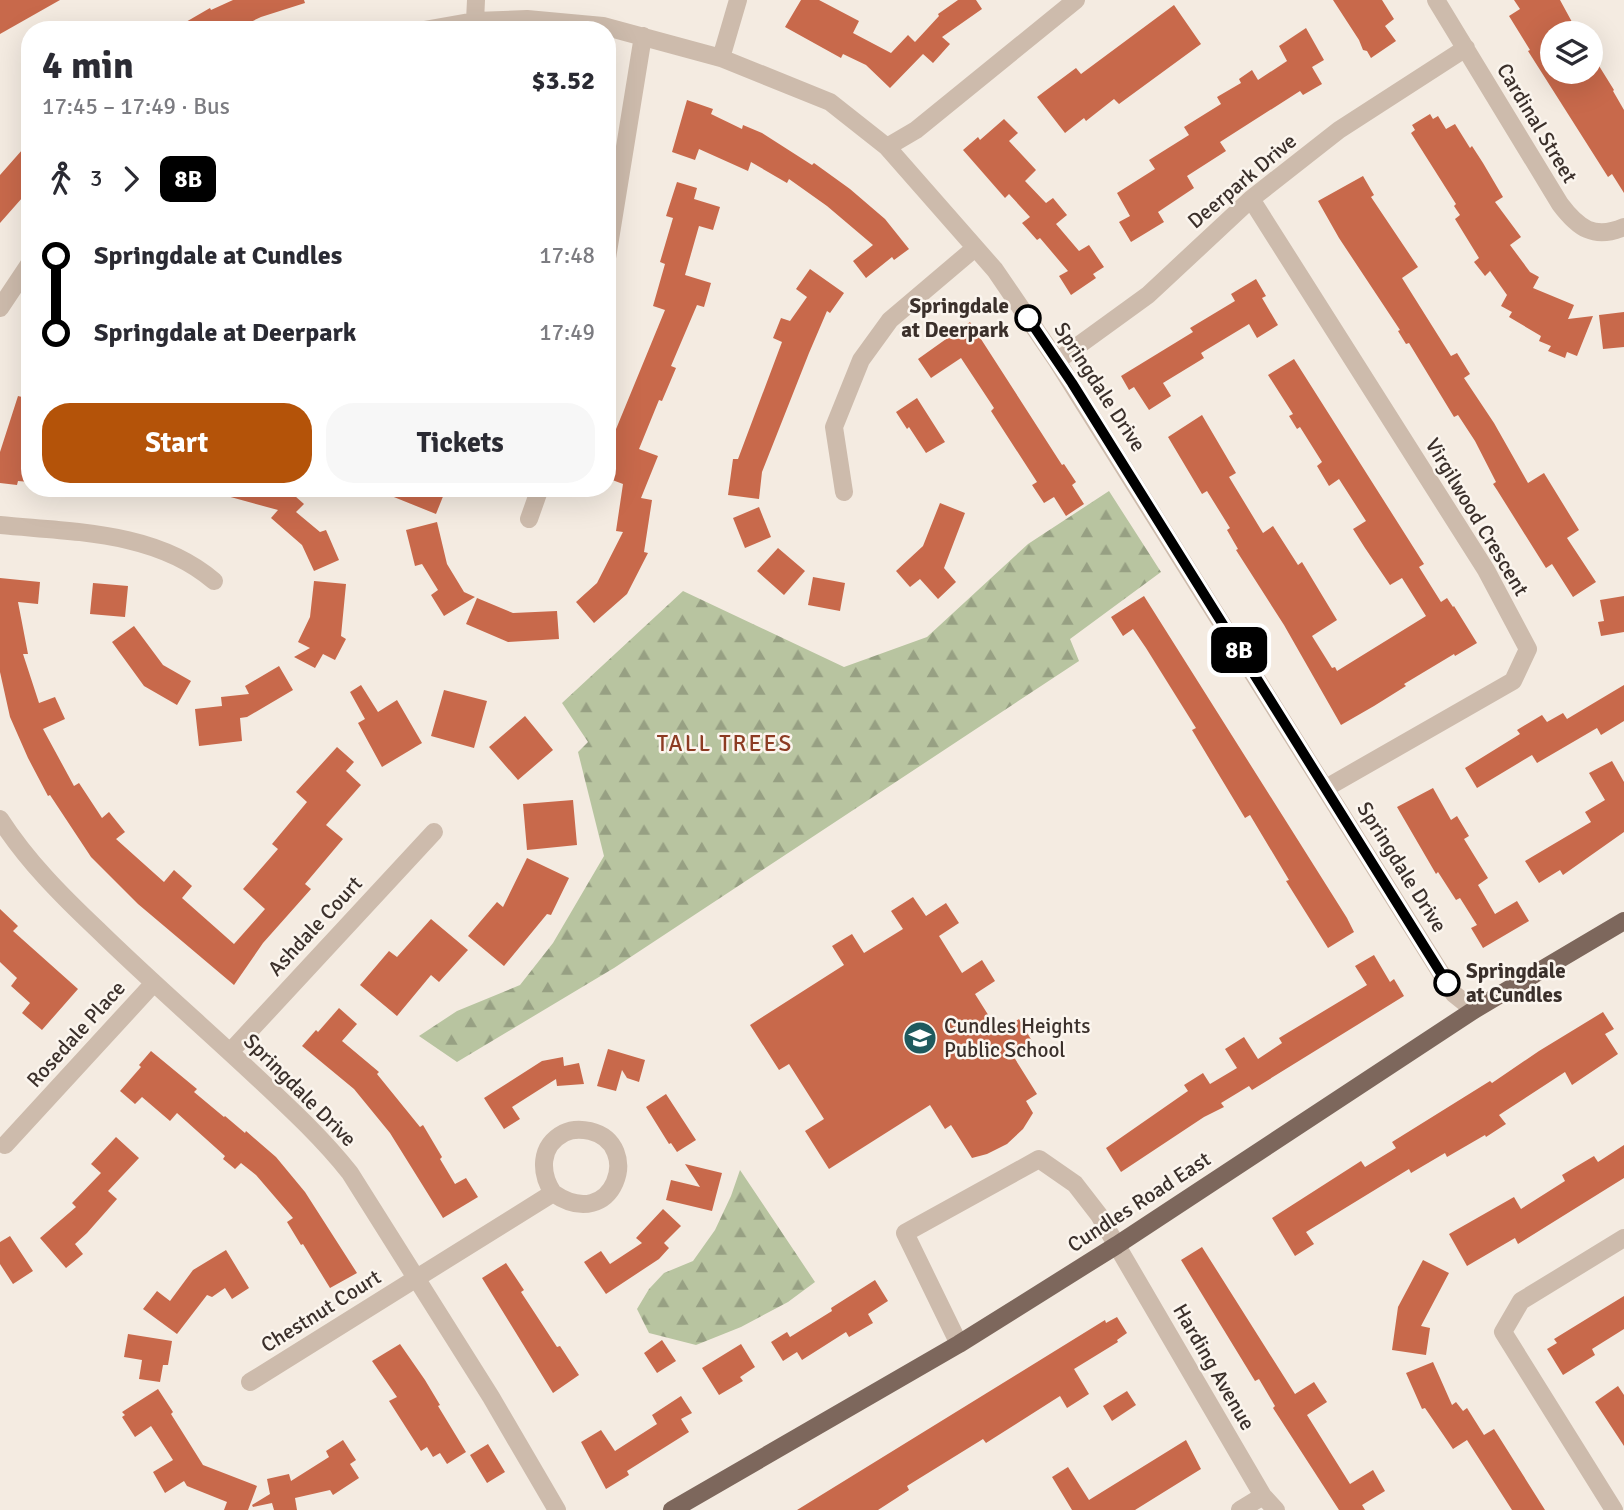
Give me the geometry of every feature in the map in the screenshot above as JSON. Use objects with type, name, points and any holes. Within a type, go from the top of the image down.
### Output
[{"type":"main road","name":"Cundles Road East","points":[[672,1510],[958,1344],[1117,1245],[1474,1010],[1624,920]]},
{"type":"street","points":[[475,21],[476,0]]},
{"type":"street","points":[[721,58],[738,0]]},
{"type":"street","points":[[887,146],[916,130],[1076,0]]},
{"type":"street","name":"Cardinal Street","points":[[1436,0],[1572,220],[1585,229],[1602,233],[1624,227]]},
{"type":"street","name":"Springdale Drive","points":[[475,21],[566,21]]},
{"type":"street","name":"Springdale Drive","points":[[616,29],[721,58],[830,102],[887,146],[995,270],[1058,361],[1454,994],[1474,1010]]},
{"type":"street","points":[[616,202],[643,36]]},
{"type":"street","name":"Deerpark Drive","points":[[1058,361],[1148,295],[1251,199],[1339,130],[1466,48]]},
{"type":"street","name":"Virgilwood Crescent","points":[[1251,199],[1486,570],[1528,649],[1513,681],[1326,788]]},
{"type":"street","points":[[844,492],[834,427],[860,360],[890,320],[975,247]]},
{"type":"street","points":[[0,309],[21,277]]},
{"type":"street","points":[[529,519],[537,497]]},
{"type":"street","points":[[0,525],[83,533],[150,545],[200,569],[214,581]]},
{"type":"street","name":"Springdale Drive","points":[[0,819],[33,864],[61,895],[153,984],[315,1132],[335,1154],[350,1173],[491,1397],[557,1510]]},
{"type":"street","name":"Ashdale Court","points":[[230,1052],[434,832]]},
{"type":"street","name":"Rosedale Place","points":[[5,1145],[153,984]]},
{"type":"street","points":[[584,1129],[595,1132],[611,1143],[618,1157],[619,1170],[607,1195],[596,1202],[582,1205],[566,1202],[553,1193],[546,1183],[543,1171],[544,1159],[551,1143],[562,1134],[584,1129]]},
{"type":"street","name":"Harding Avenue","points":[[958,1344],[905,1233],[1039,1159],[1076,1184],[1099,1215],[1262,1496],[1276,1510]]},
{"type":"street","name":"Chestnut Court","points":[[250,1382],[553,1193]]},
{"type":"street","points":[[1614,1510],[1503,1332],[1521,1301],[1624,1238]]},
{"type":"street","points":[[1240,1510],[1262,1496]]},
{"type":"green space","points":[[1109,491],[1161,572],[1070,639],[1079,661],[614,968],[457,1062],[419,1036],[457,1011],[520,985],[553,943],[604,856],[578,752],[588,742],[562,703],[683,591],[844,667],[927,637],[1028,544]]},
{"type":"green space","points":[[740,1170],[815,1282],[788,1302],[741,1327],[696,1345],[649,1333],[637,1309],[649,1289],[664,1273],[693,1261],[715,1230]]},
{"type":"building","points":[[0,0],[60,0],[21,21],[0,34]]},
{"type":"building","points":[[233,0],[304,0],[305,3],[253,21],[188,21],[210,8],[211,10]]},
{"type":"building","points":[[801,0],[819,0],[859,21],[853,33],[891,53],[908,35],[915,42],[938,14],[958,0],[976,0],[982,9],[942,37],[950,44],[933,63],[923,54],[890,88],[866,65],[843,54],[841,58],[785,27]]},
{"type":"building","points":[[1333,0],[1382,0],[1394,19],[1385,26],[1396,41],[1371,58],[1367,51],[1363,50]]},
{"type":"building","points":[[1514,0],[1560,0],[1571,21],[1540,21],[1540,70],[1509,16],[1520,9]]},
{"type":"building","points":[[1174,5],[1201,44],[1119,104],[1114,99],[1086,121],[1084,118],[1065,133],[1037,97],[1076,68],[1081,74]]},
{"type":"building","points":[[1306,28],[1324,60],[1312,67],[1322,84],[1303,95],[1300,91],[1220,142],[1226,151],[1187,176],[1194,188],[1158,212],[1164,222],[1131,242],[1119,222],[1130,216],[1117,193],[1155,169],[1149,160],[1189,135],[1184,127],[1221,104],[1217,97],[1241,83],[1239,79],[1252,70],[1258,80],[1287,61],[1279,46]]},
{"type":"building","points":[[1603,72],[1624,110],[1624,193],[1612,174],[1608,177],[1549,84],[1603,84]]},
{"type":"building","points":[[687,100],[713,109],[711,114],[742,129],[743,125],[762,133],[812,165],[814,163],[885,219],[909,249],[894,260],[892,257],[866,278],[853,261],[873,245],[827,206],[789,179],[787,183],[751,162],[748,171],[699,149],[695,160],[672,152]]},
{"type":"building","points":[[1430,114],[1433,119],[1438,116],[1446,129],[1455,124],[1483,163],[1503,197],[1495,202],[1521,237],[1510,245],[1530,272],[1539,277],[1533,288],[1574,305],[1568,319],[1593,316],[1577,356],[1567,352],[1565,358],[1548,351],[1551,346],[1539,341],[1541,336],[1509,317],[1512,312],[1501,306],[1507,295],[1490,271],[1485,276],[1474,262],[1479,258],[1455,219],[1460,215],[1454,206],[1456,204],[1411,133],[1415,130],[1412,125]]},
{"type":"building","points":[[1004,119],[1018,133],[1009,141],[1036,170],[1025,181],[1046,203],[1053,198],[1067,215],[1056,224],[1079,251],[1089,245],[1104,267],[1093,274],[1096,278],[1071,295],[1059,276],[1068,271],[1040,238],[1037,240],[1022,223],[1030,217],[1009,194],[1005,198],[963,150],[978,137],[980,140]]},
{"type":"building","points":[[21,151],[21,199],[0,223],[0,175]]},
{"type":"building","points":[[1363,176],[1374,195],[1371,197],[1418,267],[1402,278],[1451,356],[1457,353],[1470,374],[1464,378],[1494,423],[1528,483],[1544,473],[1579,530],[1567,538],[1596,582],[1573,597],[1552,564],[1546,568],[1493,484],[1496,482],[1475,441],[1458,415],[1454,417],[1409,343],[1406,344],[1398,331],[1400,330],[1339,238],[1318,201]]},
{"type":"building","points":[[677,182],[697,188],[694,199],[720,207],[713,230],[699,226],[685,275],[711,283],[704,307],[697,305],[671,366],[676,368],[662,401],[659,400],[639,449],[658,456],[641,498],[652,500],[644,552],[648,553],[627,594],[594,623],[576,602],[597,583],[623,532],[616,531],[623,484],[616,481],[616,429],[665,310],[653,306],[665,264],[660,262],[673,218],[666,216]]},
{"type":"building","points":[[810,269],[844,293],[830,313],[827,311],[809,353],[762,472],[759,499],[728,495],[733,459],[738,459],[782,342],[773,338],[781,318],[790,321],[807,297],[796,289]]},
{"type":"building","points":[[1256,279],[1266,296],[1262,298],[1278,325],[1257,338],[1249,324],[1201,353],[1204,358],[1163,383],[1171,396],[1149,410],[1134,387],[1129,390],[1121,376],[1193,332],[1190,328],[1235,301],[1231,294]]},
{"type":"building","points":[[1624,312],[1624,347],[1603,349],[1599,315]]},
{"type":"building","points":[[970,322],[1062,465],[1064,464],[1076,482],[1072,485],[1084,504],[1066,516],[1054,497],[1044,503],[1032,485],[1037,482],[991,411],[994,408],[961,358],[931,378],[918,359]]},
{"type":"building","points":[[1294,359],[1424,564],[1419,567],[1441,602],[1447,598],[1477,643],[1404,684],[1406,686],[1341,725],[1284,625],[1236,550],[1238,549],[1227,530],[1230,528],[1207,491],[1202,494],[1168,437],[1202,415],[1236,473],[1229,477],[1263,533],[1273,526],[1298,565],[1302,562],[1337,620],[1312,636],[1332,668],[1335,667],[1337,671],[1426,616],[1402,578],[1390,585],[1353,529],[1366,521],[1339,479],[1329,486],[1317,466],[1322,462],[1300,427],[1297,429],[1289,416],[1293,414],[1268,375]]},
{"type":"building","points":[[18,396],[21,397],[21,481],[18,481],[17,485],[0,483],[0,452]]},
{"type":"building","points":[[917,398],[945,442],[926,453],[896,412]]},
{"type":"building","points":[[231,497],[296,497],[304,504],[296,512],[320,532],[326,530],[339,560],[314,571],[302,545],[271,518],[278,510]]},
{"type":"building","points":[[394,497],[443,497],[436,514]]},
{"type":"building","points":[[940,503],[965,513],[944,568],[956,582],[938,599],[920,579],[910,587],[896,571],[923,546]]},
{"type":"building","points":[[759,507],[771,537],[745,548],[733,518]]},
{"type":"building","points":[[437,522],[447,564],[464,592],[475,597],[444,616],[431,595],[438,590],[422,564],[415,566],[406,530]]},
{"type":"building","points":[[778,548],[805,571],[784,595],[757,571]]},
{"type":"building","points":[[813,577],[845,583],[840,611],[808,605]]},
{"type":"building","points":[[0,578],[40,582],[38,604],[18,602],[28,654],[23,654],[39,703],[55,697],[65,719],[43,729],[74,786],[79,783],[102,818],[109,812],[125,832],[116,839],[164,882],[174,870],[192,886],[182,898],[234,944],[265,909],[243,889],[278,849],[272,844],[307,802],[296,792],[337,747],[354,762],[346,771],[361,785],[326,825],[343,839],[305,884],[311,889],[263,943],[234,985],[138,904],[91,857],[50,795],[48,796],[10,717],[0,672]]},
{"type":"building","points":[[314,581],[346,584],[341,636],[346,639],[335,660],[323,654],[315,668],[294,657],[310,648],[298,642],[310,617]]},
{"type":"building","points":[[93,583],[128,586],[125,617],[90,614]]},
{"type":"building","points":[[1144,596],[1347,918],[1354,932],[1328,948],[1286,881],[1289,880],[1250,815],[1245,818],[1192,730],[1196,728],[1146,648],[1133,629],[1123,636],[1111,617]]},
{"type":"building","points":[[1624,596],[1624,632],[1601,636],[1598,622],[1604,621],[1600,600]]},
{"type":"building","points":[[477,598],[513,613],[557,611],[559,639],[508,642],[466,624]]},
{"type":"building","points":[[134,626],[163,665],[191,681],[177,705],[144,686],[112,642]]},
{"type":"building","points":[[279,666],[293,690],[247,717],[240,718],[242,741],[199,746],[195,709],[222,706],[221,697],[249,694],[245,686]]},
{"type":"building","points":[[361,685],[378,712],[397,700],[422,743],[382,767],[358,723],[365,719],[350,692]]},
{"type":"building","points":[[1624,685],[1624,721],[1601,735],[1597,728],[1537,763],[1532,755],[1477,788],[1465,768],[1520,734],[1517,730],[1542,715],[1547,722],[1563,713],[1567,719]]},
{"type":"building","points":[[444,690],[487,701],[474,748],[431,736]]},
{"type":"building","points":[[525,716],[553,750],[518,780],[489,747]]},
{"type":"building","points":[[1612,761],[1624,782],[1624,832],[1563,875],[1560,870],[1539,883],[1525,861],[1591,822],[1585,812],[1605,800],[1589,773]]},
{"type":"building","points":[[1433,788],[1451,820],[1457,816],[1469,836],[1464,839],[1488,878],[1478,885],[1495,914],[1517,901],[1529,921],[1483,948],[1471,928],[1477,925],[1460,898],[1456,900],[1438,872],[1436,874],[1397,807]]},
{"type":"building","points":[[573,800],[577,845],[527,850],[523,804]]},
{"type":"building","points":[[527,858],[569,878],[551,915],[547,914],[504,966],[468,936],[497,902],[503,907]]},
{"type":"building","points":[[913,897],[926,916],[946,903],[959,923],[939,936],[962,973],[982,960],[995,981],[975,994],[999,1032],[1019,1019],[1032,1041],[1012,1054],[1037,1094],[1026,1101],[1033,1113],[1023,1129],[1007,1144],[972,1158],[951,1125],[945,1129],[930,1105],[829,1169],[805,1131],[824,1119],[789,1064],[779,1070],[750,1025],[844,965],[832,946],[852,934],[864,953],[903,929],[891,911]]},
{"type":"building","points":[[0,909],[18,926],[13,931],[78,989],[42,1030],[22,1013],[30,1003],[11,986],[17,978],[0,962]]},
{"type":"building","points":[[431,919],[468,950],[439,982],[431,975],[397,1016],[360,985],[389,951],[397,957]]},
{"type":"building","points":[[1374,955],[1390,982],[1394,979],[1404,996],[1252,1090],[1249,1086],[1221,1103],[1224,1107],[1204,1117],[1121,1172],[1106,1148],[1188,1091],[1184,1085],[1203,1073],[1210,1084],[1237,1068],[1225,1049],[1244,1037],[1258,1059],[1282,1043],[1279,1038],[1367,985],[1355,966]]},
{"type":"building","points":[[339,1008],[357,1024],[342,1041],[379,1072],[377,1074],[420,1127],[423,1125],[455,1184],[466,1178],[478,1197],[443,1218],[390,1133],[354,1089],[302,1046]]},
{"type":"building","points":[[1603,1012],[1614,1029],[1605,1034],[1618,1054],[1572,1085],[1565,1072],[1499,1115],[1506,1124],[1486,1137],[1485,1135],[1447,1157],[1445,1153],[1411,1173],[1409,1169],[1306,1232],[1314,1244],[1295,1256],[1272,1218],[1361,1161],[1365,1167],[1396,1148],[1392,1142],[1490,1081],[1492,1083]]},
{"type":"building","points":[[608,1049],[645,1060],[639,1082],[627,1078],[622,1070],[616,1091],[597,1086]]},
{"type":"building","points":[[151,1051],[197,1089],[194,1092],[276,1157],[305,1192],[357,1273],[330,1288],[287,1222],[293,1218],[256,1175],[241,1163],[235,1169],[223,1159],[225,1156],[177,1113],[170,1121],[142,1097],[135,1104],[120,1091]]},
{"type":"building","points":[[563,1057],[564,1066],[579,1063],[584,1084],[557,1086],[556,1079],[512,1107],[520,1119],[504,1129],[484,1098],[542,1061]]},
{"type":"building","points":[[666,1094],[696,1140],[677,1152],[646,1107]]},
{"type":"building","points":[[116,1137],[139,1158],[108,1191],[117,1199],[75,1244],[83,1254],[66,1268],[40,1238],[76,1207],[72,1203],[101,1173],[91,1164]]},
{"type":"building","points":[[1624,1145],[1624,1178],[1518,1244],[1515,1238],[1467,1266],[1449,1234],[1514,1197],[1521,1209],[1565,1181],[1562,1175],[1594,1156],[1598,1162]]},
{"type":"building","points":[[685,1164],[722,1173],[712,1211],[666,1200],[671,1180],[700,1187]]},
{"type":"building","points":[[663,1209],[681,1226],[664,1243],[669,1248],[659,1259],[606,1294],[584,1262],[601,1251],[610,1264],[642,1243],[636,1238]]},
{"type":"building","points":[[10,1236],[33,1271],[13,1284],[0,1264],[0,1242]]},
{"type":"building","points":[[1202,1247],[1295,1394],[1314,1382],[1327,1402],[1307,1415],[1350,1484],[1373,1470],[1385,1491],[1362,1505],[1365,1510],[1339,1510],[1273,1408],[1275,1406],[1259,1379],[1255,1381],[1181,1260]]},
{"type":"building","points":[[226,1250],[249,1288],[232,1299],[225,1288],[212,1297],[207,1295],[177,1334],[143,1309],[157,1291],[170,1301],[193,1270]]},
{"type":"building","points":[[1423,1260],[1449,1273],[1421,1326],[1430,1328],[1426,1355],[1392,1350],[1398,1307]]},
{"type":"building","points":[[506,1263],[524,1290],[521,1292],[579,1375],[553,1393],[482,1278]]},
{"type":"building","points":[[875,1280],[888,1301],[868,1314],[873,1323],[849,1337],[846,1332],[802,1360],[797,1352],[783,1361],[771,1342],[787,1332],[790,1337]]},
{"type":"building","points":[[1624,1296],[1624,1329],[1592,1349],[1595,1355],[1563,1375],[1547,1349],[1557,1343],[1554,1339]]},
{"type":"building","points":[[1117,1317],[1127,1333],[1117,1340],[1118,1342],[1074,1369],[1089,1394],[1067,1408],[1060,1396],[986,1443],[983,1439],[907,1486],[909,1490],[878,1510],[797,1510],[1105,1320],[1106,1323]]},
{"type":"building","points":[[128,1334],[172,1341],[168,1365],[163,1365],[160,1382],[139,1379],[142,1360],[124,1357]]},
{"type":"building","points":[[662,1340],[676,1361],[657,1373],[644,1353]]},
{"type":"building","points":[[400,1344],[425,1380],[466,1452],[447,1464],[440,1453],[433,1457],[427,1447],[421,1451],[389,1401],[397,1397],[372,1361]]},
{"type":"building","points":[[741,1344],[755,1367],[740,1377],[743,1381],[719,1395],[702,1368]]},
{"type":"building","points":[[1433,1362],[1452,1405],[1456,1402],[1463,1411],[1467,1408],[1484,1435],[1494,1429],[1545,1510],[1512,1510],[1467,1440],[1453,1449],[1425,1408],[1422,1409],[1406,1373]]},
{"type":"building","points":[[1618,1386],[1624,1395],[1624,1446],[1595,1402]]},
{"type":"building","points":[[158,1389],[203,1465],[257,1486],[248,1510],[224,1510],[227,1502],[187,1486],[184,1481],[165,1493],[153,1472],[173,1460],[151,1426],[135,1437],[122,1417],[125,1415],[122,1412]]},
{"type":"building","points":[[1127,1391],[1136,1405],[1112,1421],[1103,1406]]},
{"type":"building","points":[[681,1396],[692,1413],[681,1419],[689,1432],[627,1471],[629,1475],[606,1489],[581,1442],[601,1430],[615,1451],[657,1424],[652,1415]]},
{"type":"building","points":[[343,1440],[356,1460],[350,1464],[359,1478],[333,1495],[330,1490],[295,1498],[297,1510],[274,1510],[272,1503],[253,1507],[252,1505],[270,1494],[267,1479],[289,1474],[291,1481],[329,1457],[326,1451]]},
{"type":"building","points":[[1186,1440],[1201,1469],[1135,1510],[1072,1510],[1052,1477],[1068,1467],[1089,1500]]},
{"type":"building","points":[[488,1444],[505,1472],[487,1483],[470,1455]]},
{"type":"bus line","name":"8B","points":[[1028,318],[1072,383],[1447,983]]},
{"type":"place","name":"Springdale at Deerpark","points":[[1028,318]]},
{"type":"place","name":"Springdale at Cundles","points":[[1447,983]]},
{"type":"place","name":"Cundles Heights Public School","points":[[920,1038]]},
{"type":"district","name":"TALL TREES","points":[[725,743]]}]
